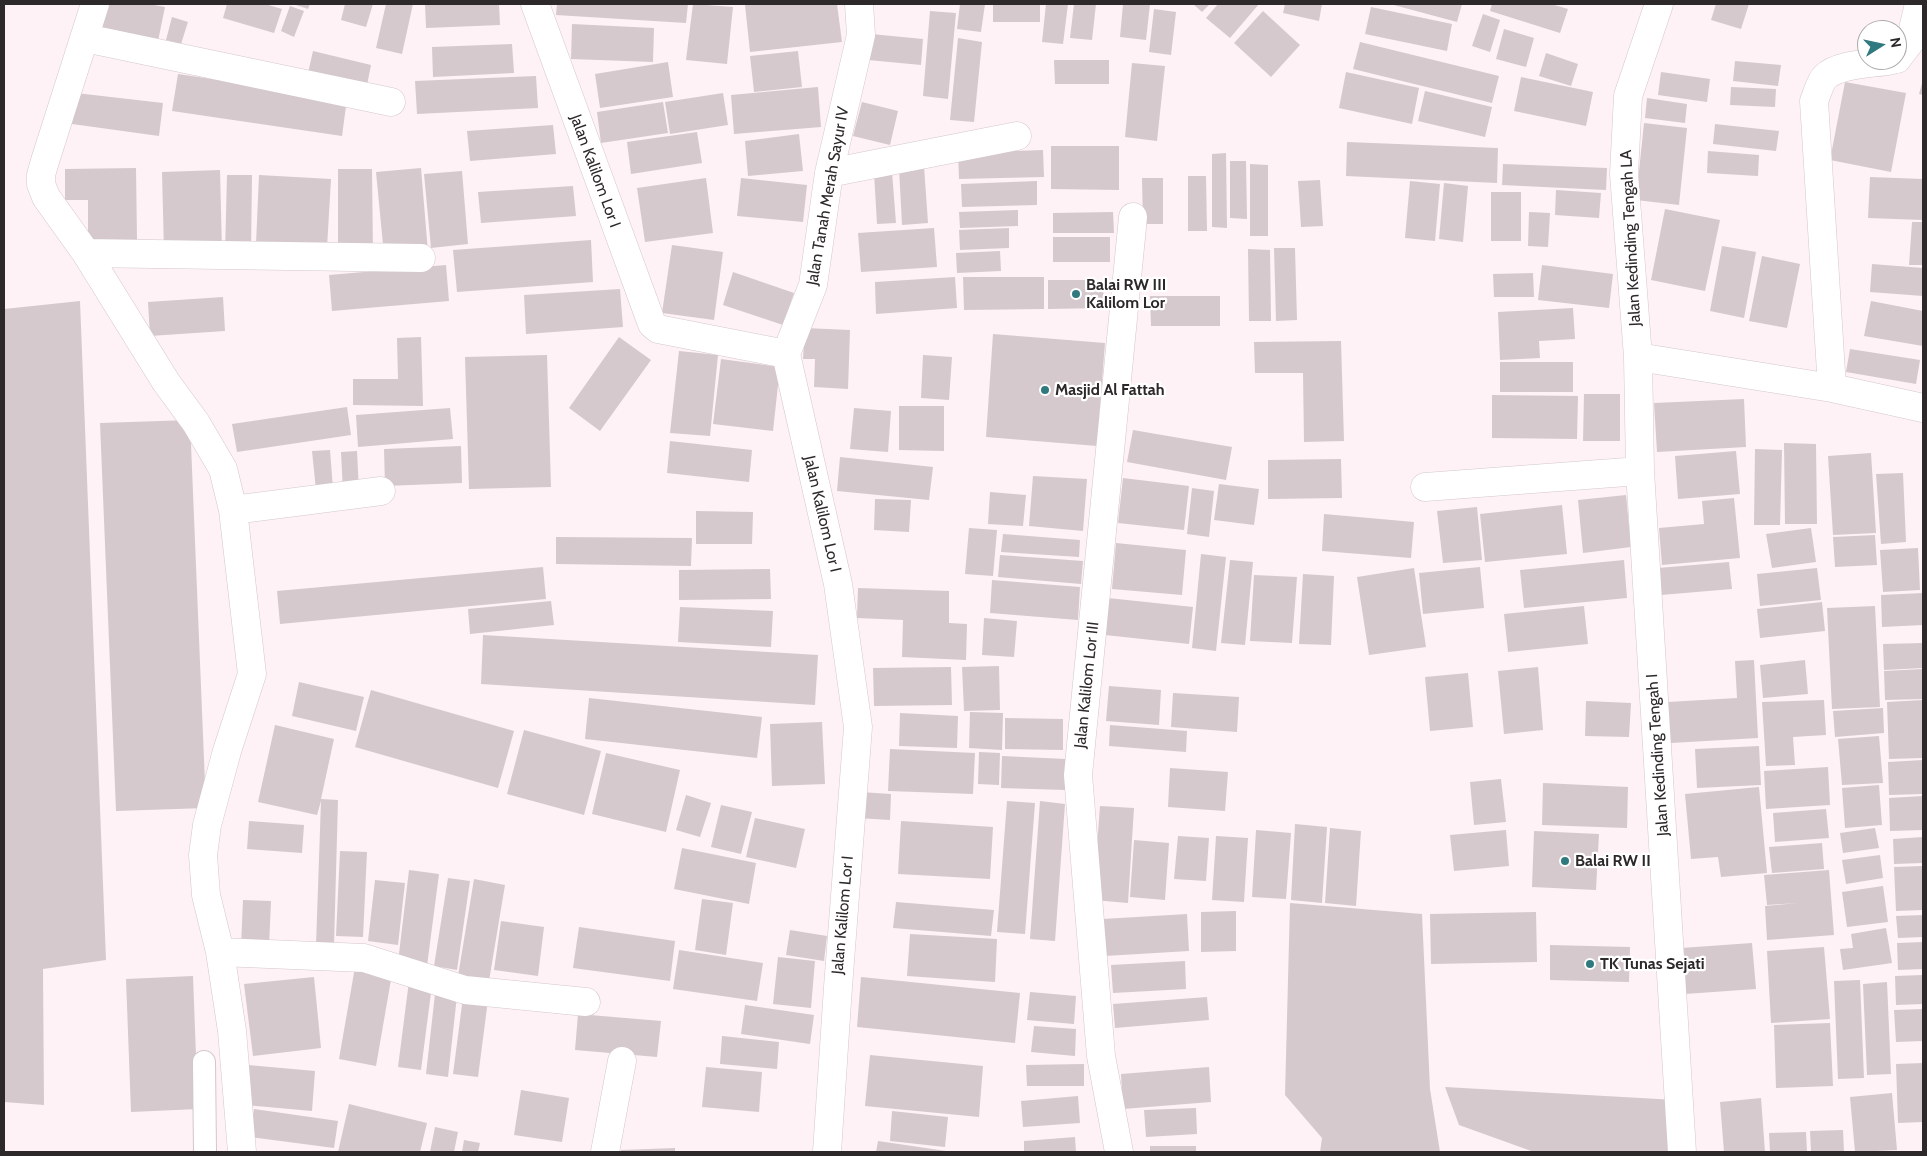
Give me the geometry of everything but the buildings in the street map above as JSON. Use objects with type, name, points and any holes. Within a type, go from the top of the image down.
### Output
[{"type":"street","points":[[95,4],[41,175],[41,184],[46,197],[86,253],[166,382],[196,423],[223,468],[233,510],[252,674],[227,751],[207,825],[203,855],[206,895],[220,952],[232,1031],[242,1152]]},
{"type":"street","name":"Jalan Kalilom Lor I","points":[[535,4],[652,324],[658,329],[786,354],[838,584],[858,727],[827,1152]]},
{"type":"street","name":"Jalan Tanah Merah Sayur IV","points":[[786,354],[813,285],[829,174],[861,35],[859,4]]},
{"type":"street","name":"Jalan Kedinding Tengah LA","points":[[1638,358],[1624,174],[1628,96],[1659,4]]},
{"type":"street","points":[[1907,46],[1910,42],[1919,4]]},
{"type":"street","points":[[85,38],[391,102]]},
{"type":"street","points":[[1832,388],[1814,101],[1824,77],[1836,69],[1857,65]]},
{"type":"street","points":[[829,174],[1016,136]]},
{"type":"street","name":"Jalan Kalilom Lor III","points":[[1119,1152],[1101,1056],[1078,775],[1133,217]]},
{"type":"street","points":[[86,253],[421,258]]},
{"type":"street","points":[[1638,358],[1832,388],[1923,408]]},
{"type":"street","name":"Jalan Kedinding Tengah I","points":[[1638,358],[1640,471],[1682,1152]]},
{"type":"street","points":[[1425,487],[1640,471]]},
{"type":"street","points":[[233,510],[381,491]]},
{"type":"street","points":[[220,952],[364,958],[465,990],[586,1002]]},
{"type":"street","points":[[605,1152],[622,1061]]},
{"type":"lane","points":[[204,1062],[205,1152]]},
{"type":"place","name":"Balai RW III Kalilom Lor","points":[[1076,294]]},
{"type":"place","name":"Masjid Al Fattah","points":[[1045,390]]},
{"type":"place","name":"Balai RW II","points":[[1565,861]]},
{"type":"place","name":"TK Tunas Sejati","points":[[1590,964]]}]
